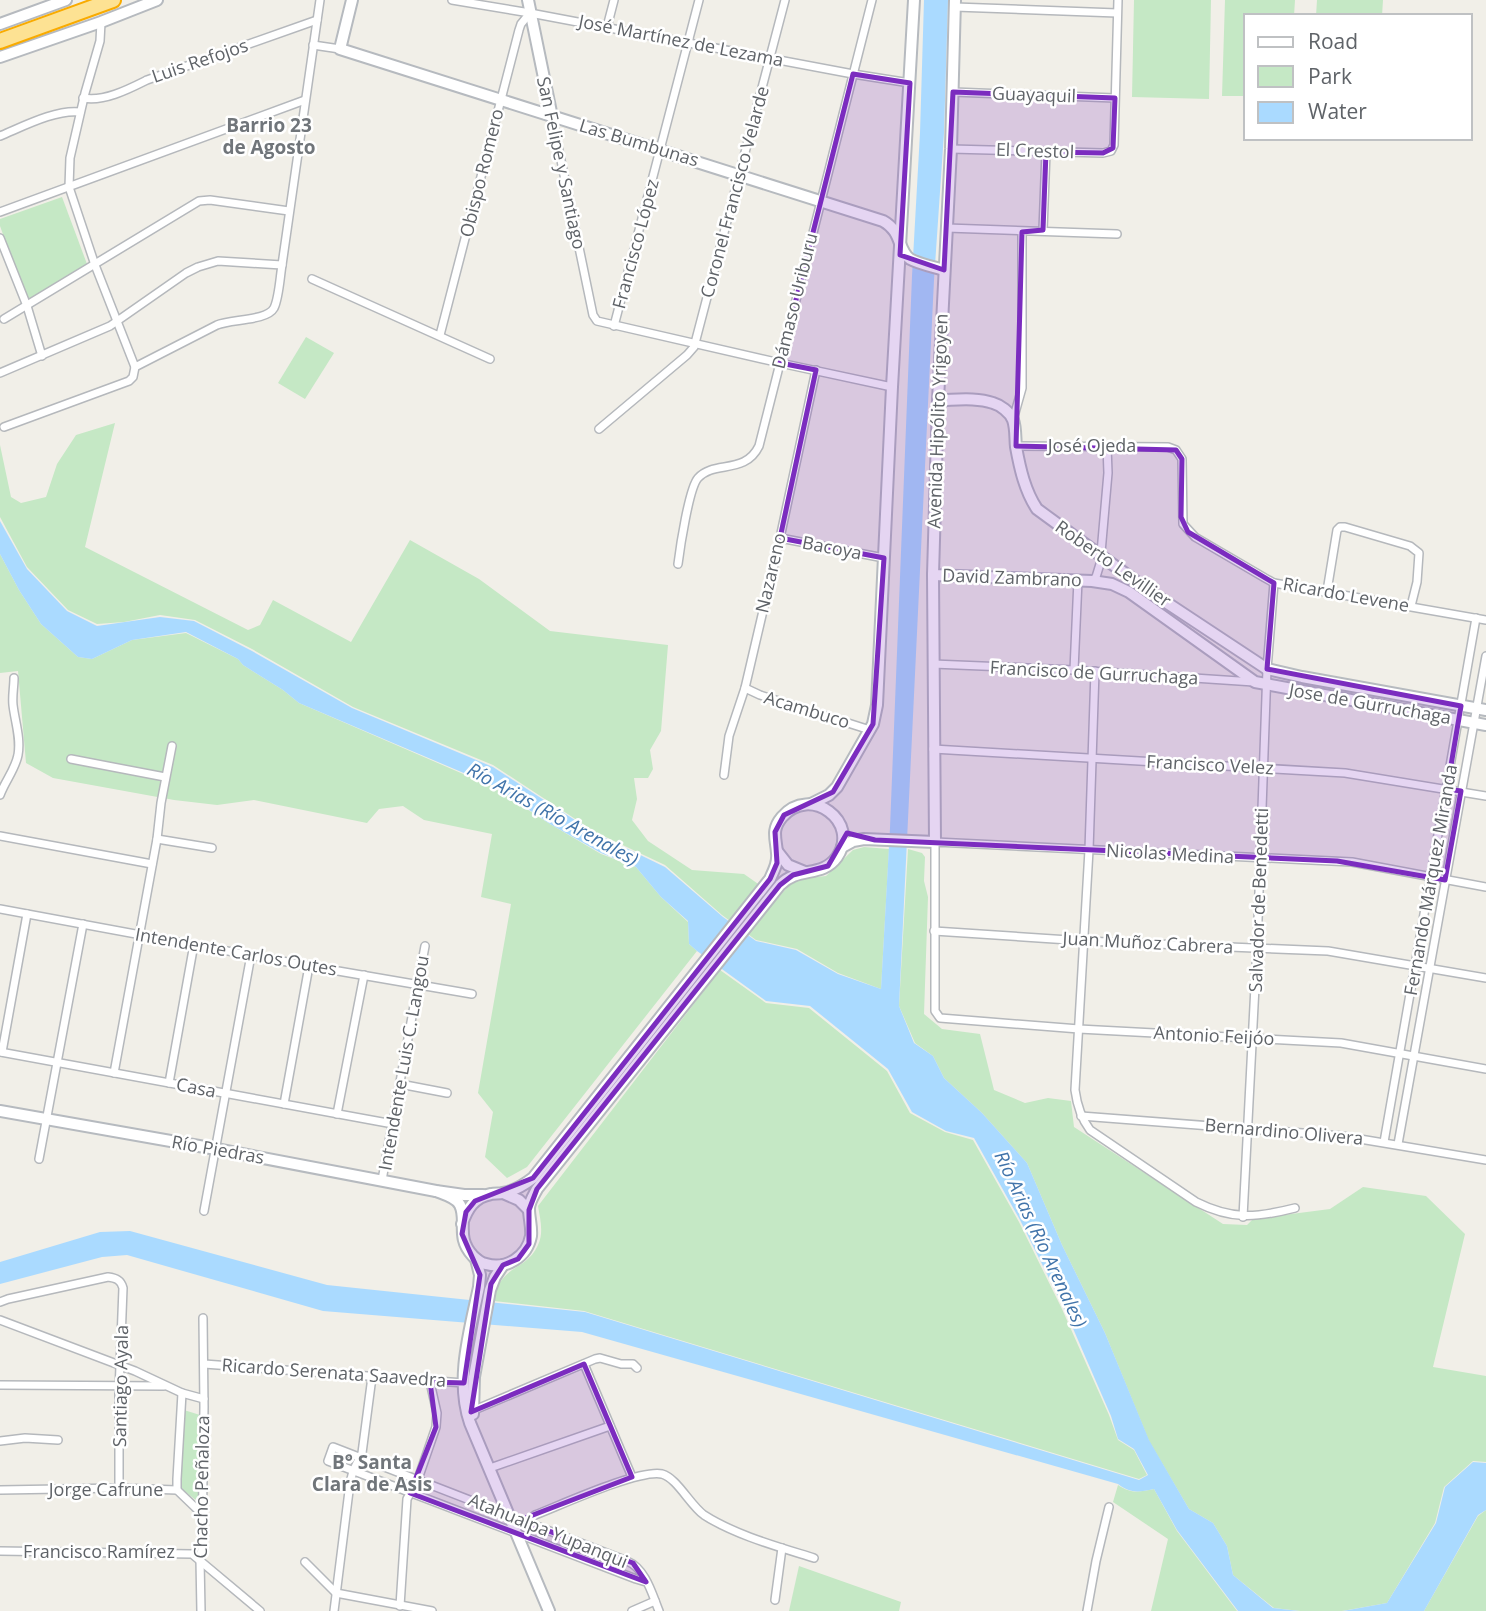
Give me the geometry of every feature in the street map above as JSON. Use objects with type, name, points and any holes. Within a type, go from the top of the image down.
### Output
[{"type":"highway","points":[[0,32],[88,0]]},
{"type":"highway","points":[[0,41],[113,0]]},
{"type":"main road","points":[[0,24],[66,0]]},
{"type":"main road","points":[[0,57],[157,0]]},
{"type":"main road","points":[[340,50],[352,0]]},
{"type":"main road","name":"San Felipe y Santiago","points":[[528,0],[552,117]]},
{"type":"main road","points":[[462,1224],[475,1201],[488,1194],[502,1193],[519,1187],[533,1178],[691,986],[775,882],[775,832],[778,823],[792,808],[811,804],[833,792],[876,716],[914,0]]},
{"type":"main road","name":"Avenida Hipólito Yrigoyen","points":[[935,842],[933,575],[940,269],[947,228],[955,3]]},
{"type":"main road","name":"Las Bumbunas","points":[[340,50],[883,221],[896,231],[903,250],[910,259]]},
{"type":"main road","points":[[899,272],[905,260],[910,259],[940,269]]},
{"type":"main road","points":[[938,400],[992,402],[1006,410],[1013,420]]},
{"type":"main road","name":"Roberto Levillier","points":[[1013,420],[1024,482],[1037,509],[1149,591],[1267,669]]},
{"type":"main road","name":"David Zambrano","points":[[933,575],[1078,580],[1122,587]]},
{"type":"main road","name":"Roberto Levillier","points":[[1122,587],[1255,682]]},
{"type":"main road","name":"Jose de Gurruchaga","points":[[1267,669],[1481,709]]},
{"type":"main road","name":"Jose de Gurruchaga","points":[[1255,682],[1486,725]]},
{"type":"main road","points":[[811,804],[832,813],[846,831],[869,839]]},
{"type":"main road","points":[[775,882],[828,866],[839,855],[842,847],[840,825]]},
{"type":"main road","points":[[842,847],[853,841],[869,839],[935,842]]},
{"type":"main road","points":[[777,852],[788,865],[805,872]]},
{"type":"main road","points":[[436,1191],[457,1201],[460,1206],[464,1244],[476,1259],[488,1265],[503,1265],[518,1259],[529,1244],[529,1210],[537,1189],[691,986]]},
{"type":"main road","name":"Río Piedras","points":[[0,1111],[436,1191],[464,1195],[488,1194]]},
{"type":"main road","points":[[502,1193],[519,1200],[529,1210]]},
{"type":"main road","points":[[476,1259],[484,1289],[482,1334],[474,1377],[472,1411],[477,1437]]},
{"type":"main road","points":[[503,1265],[484,1289],[469,1335],[464,1383],[468,1417],[547,1611]]},
{"type":"street","points":[[135,367],[222,323],[265,316],[272,312],[282,265],[320,0]]},
{"type":"street","name":"José Martínez de Lezama","points":[[453,0],[910,83]]},
{"type":"street","points":[[607,27],[614,0]]},
{"type":"street","name":"Francisco López","points":[[614,326],[699,0]]},
{"type":"street","name":"Coronel Francisco Velarde","points":[[695,344],[785,0]]},
{"type":"street","name":"Dámaso Uriburu","points":[[678,564],[681,539],[695,482],[706,472],[748,460],[756,452],[762,437],[872,0]]},
{"type":"street","points":[[1115,98],[1118,0]]},
{"type":"street","points":[[955,3],[1117,13]]},
{"type":"street","name":"Obispo Romero","points":[[440,335],[519,30],[530,13]]},
{"type":"street","name":"Luis Refojos","points":[[83,98],[92,99],[129,89],[146,80],[317,20]]},
{"type":"street","points":[[4,427],[133,377],[135,367],[95,265],[69,187],[70,158],[83,98],[100,41],[101,22]]},
{"type":"street","name":"Las Bumbunas","points":[[313,45],[340,50]]},
{"type":"street","name":"Guayaquil","points":[[953,92],[1115,98]]},
{"type":"street","name":"El Crestol","points":[[951,149],[1111,151],[1114,145],[1115,98]]},
{"type":"street","points":[[0,212],[305,100]]},
{"type":"street","points":[[0,136],[59,114],[80,112]]},
{"type":"street","name":"San Felipe y Santiago","points":[[552,117],[593,315],[601,323],[614,326]]},
{"type":"street","points":[[1043,230],[1046,152]]},
{"type":"street","points":[[5,319],[199,201],[210,200],[289,211]]},
{"type":"street","points":[[947,228],[1117,233]]},
{"type":"street","points":[[1013,420],[1022,388],[1022,232]]},
{"type":"street","points":[[0,238],[27,306],[42,356]]},
{"type":"street","points":[[0,373],[110,326],[198,267],[218,261],[282,265]]},
{"type":"street","points":[[312,279],[491,359]]},
{"type":"street","points":[[614,326],[892,387]]},
{"type":"street","points":[[600,429],[687,355],[695,344]]},
{"type":"street","name":"Nazareno","points":[[724,775],[729,736],[745,688],[816,370]]},
{"type":"street","name":"José Ojeda","points":[[1016,446],[1168,447]]},
{"type":"street","points":[[1092,581],[1099,571],[1101,555],[1108,473],[1107,446]]},
{"type":"street","name":"Ricardo Levene","points":[[1168,447],[1177,450],[1182,459],[1181,517],[1188,532],[1274,583],[1486,620]]},
{"type":"street","points":[[1327,591],[1337,530],[1345,527],[1410,546],[1419,553],[1411,606]]},
{"type":"street","name":"Bacoya","points":[[780,538],[884,558]]},
{"type":"street","points":[[1074,670],[1078,580]]},
{"type":"street","name":"Salvador de Benedetti","points":[[1242,1217],[1257,948],[1267,669],[1274,583]]},
{"type":"street","name":"Fernando Márquez Miranda","points":[[1384,1142],[1476,618]]},
{"type":"street","name":"Fernando Márquez Miranda","points":[[1398,1144],[1461,791],[1474,723],[1481,709],[1486,656]]},
{"type":"street","name":"Francisco de Gurruchaga","points":[[933,664],[1096,671],[1255,682]]},
{"type":"street","points":[[1096,671],[1075,1090],[1081,1116],[1090,1130],[1196,1202],[1223,1214],[1242,1217],[1295,1208]]},
{"type":"street","points":[[0,795],[18,752],[13,699],[14,678]]},
{"type":"street","name":"Acambuco","points":[[745,688],[870,730]]},
{"type":"street","points":[[114,1073],[158,839],[172,746]]},
{"type":"street","name":"Francisco Velez","points":[[933,749],[1363,774],[1486,796]]},
{"type":"street","points":[[71,759],[166,777]]},
{"type":"street","points":[[0,836],[152,864]]},
{"type":"street","points":[[158,839],[212,848]]},
{"type":"street","points":[[934,931],[935,842]]},
{"type":"street","name":"Nicolas Medina","points":[[935,842],[1352,863],[1486,887]]},
{"type":"street","name":"Intendente Carlos Outes","points":[[0,909],[472,993]]},
{"type":"street","points":[[1,1052],[27,914]]},
{"type":"street","points":[[39,1158],[83,924]]},
{"type":"street","name":"Juan Muñoz Cabrera","points":[[934,931],[1084,941],[1328,951],[1486,978]]},
{"type":"street","name":"Antonio Feijóo","points":[[934,931],[935,1011],[940,1018],[1079,1029],[1348,1044],[1486,1069]]},
{"type":"street","points":[[169,1083],[194,944]]},
{"type":"street","name":"Intendente Luis C. Langou","points":[[382,1180],[425,946]]},
{"type":"street","points":[[204,1210],[251,955]]},
{"type":"street","points":[[284,1104],[309,966]]},
{"type":"street","points":[[337,1114],[364,975]]},
{"type":"street","name":"Casa","points":[[1,1052],[393,1124]]},
{"type":"street","points":[[400,1084],[447,1093]]},
{"type":"street","name":"Bernardino Olivera","points":[[1081,1116],[1342,1136],[1486,1160]]},
{"type":"street","name":"Santiago Ayala","points":[[0,1302],[108,1277],[115,1278],[122,1284],[120,1488]]},
{"type":"street","name":"Chacho Peñaloza","points":[[201,1611],[203,1318]]},
{"type":"street","points":[[0,1320],[135,1371],[182,1393],[204,1399]]},
{"type":"street","points":[[472,1411],[600,1358],[615,1363],[633,1364],[637,1368]]},
{"type":"street","name":"Ricardo Serenata Saavedra","points":[[204,1364],[464,1383]]},
{"type":"street","points":[[584,1364],[632,1477]]},
{"type":"street","points":[[334,1611],[350,1483],[360,1458],[372,1377]]},
{"type":"street","points":[[400,1606],[407,1504],[436,1427],[437,1413],[430,1382]]},
{"type":"street","points":[[0,1385],[168,1386]]},
{"type":"street","points":[[177,1490],[182,1393]]},
{"type":"street","points":[[490,1468],[610,1426]]},
{"type":"street","points":[[0,1441],[25,1438],[58,1440]]},
{"type":"street","name":"Atahualpa Yupanqui","points":[[333,1447],[633,1563],[646,1582],[328,1461],[333,1447]]},
{"type":"street","points":[[527,1522],[535,1514],[632,1477],[650,1473],[664,1474],[692,1505],[707,1516],[751,1537],[814,1558]]},
{"type":"street","name":"Jorge Cafrune","points":[[0,1490],[177,1490],[202,1514]]},
{"type":"street","points":[[1087,1611],[1109,1507]]},
{"type":"street","points":[[775,1600],[782,1548]]},
{"type":"street","name":"Francisco Ramírez","points":[[0,1552],[192,1554],[260,1611]]},
{"type":"street","points":[[305,1562],[336,1593],[432,1611]]},
{"type":"street","points":[[646,1582],[659,1611]]},
{"type":"street","points":[[632,1611],[655,1601]]},
{"type":"highlighted area","points":[[853,74],[910,83],[900,255],[944,270],[953,92],[1115,98],[1113,148],[1103,153],[1046,152],[1043,230],[1022,232],[1016,446],[1176,450],[1182,459],[1181,517],[1188,532],[1274,583],[1267,669],[1461,706],[1447,789],[1461,791],[1445,880],[1337,861],[875,840],[847,833],[828,866],[793,875],[780,885],[537,1189],[529,1210],[529,1244],[518,1259],[503,1265],[491,1284],[471,1412],[584,1364],[632,1477],[520,1520],[633,1563],[646,1582],[410,1493],[436,1427],[430,1382],[464,1383],[480,1275],[462,1234],[466,1212],[475,1201],[533,1178],[770,879],[777,863],[775,832],[784,815],[833,792],[873,724],[884,558],[780,538],[816,370],[780,363]]},
{"type":"green space","points":[[1134,0],[1211,0],[1209,99],[1132,97]]},
{"type":"green space","points":[[1225,0],[1295,0],[1294,14],[1244,14],[1244,96],[1222,96]]},
{"type":"green space","points":[[1317,0],[1383,0],[1382,14],[1316,14]]},
{"type":"green space","points":[[62,197],[87,264],[27,301],[0,226],[0,219]]},
{"type":"green space","points":[[306,337],[334,353],[305,399],[278,383]]},
{"type":"green space","points":[[115,423],[85,547],[248,630],[260,625],[273,600],[351,642],[410,540],[479,579],[550,631],[668,645],[661,731],[650,750],[653,769],[648,778],[634,778],[637,799],[632,820],[648,841],[692,870],[744,874],[778,898],[797,879],[826,876],[853,850],[864,847],[889,849],[881,989],[838,973],[797,949],[756,940],[722,915],[665,865],[595,832],[493,765],[353,707],[195,620],[160,615],[97,624],[68,610],[27,567],[0,517],[0,445],[11,497],[21,503],[46,497],[57,464],[76,435]]},
{"type":"green space","points":[[0,554],[41,624],[78,657],[92,659],[132,640],[186,633],[238,659],[299,703],[491,786],[601,854],[636,867],[661,897],[688,922],[689,944],[697,951],[527,1167],[507,1178],[485,1157],[493,1112],[478,1093],[511,904],[481,897],[492,834],[424,820],[403,806],[379,809],[367,823],[254,800],[217,805],[174,800],[53,778],[26,763],[18,671],[0,673]]},
{"type":"green space","points":[[908,849],[922,853],[925,857],[924,881],[928,897],[924,1014],[942,1029],[980,1034],[994,1090],[1025,1103],[1048,1098],[1071,1101],[1074,1127],[1223,1224],[1247,1225],[1253,1219],[1330,1209],[1363,1187],[1426,1196],[1465,1234],[1433,1367],[1486,1376],[1486,1462],[1473,1461],[1444,1487],[1435,1523],[1387,1603],[1342,1611],[1274,1608],[1233,1575],[1227,1546],[1213,1523],[1189,1509],[1149,1441],[1105,1333],[1062,1245],[1027,1163],[982,1113],[944,1078],[933,1056],[915,1043],[899,1006]]},
{"type":"green space","points":[[720,970],[766,1003],[809,1008],[887,1071],[910,1113],[945,1132],[973,1140],[1019,1222],[1062,1309],[1118,1440],[1134,1450],[1147,1475],[1139,1479],[584,1311],[494,1301],[501,1280],[527,1260],[538,1245],[541,1231],[538,1206]]},
{"type":"green space","points":[[184,1410],[200,1415],[197,1501],[183,1490],[180,1484]]},
{"type":"green space","points":[[1118,1485],[1135,1492],[1154,1489],[1177,1531],[1237,1611],[1151,1611],[1168,1539],[1113,1502]]},
{"type":"green space","points":[[1486,1510],[1486,1611],[1424,1611],[1478,1516]]},
{"type":"green space","points":[[799,1566],[901,1602],[899,1611],[789,1611]]},
{"type":"water","name":"Río Arias (Río Arenales)","points":[[924,0],[948,0],[944,133],[934,280],[899,1006],[914,1043],[933,1056],[944,1078],[982,1113],[1027,1163],[1062,1245],[1105,1333],[1149,1440],[1189,1509],[1213,1523],[1227,1546],[1233,1575],[1273,1608],[1299,1611],[1238,1611],[1177,1530],[1154,1489],[1131,1491],[1118,1484],[582,1332],[323,1311],[127,1255],[102,1257],[0,1284],[0,1262],[100,1232],[130,1231],[327,1285],[585,1312],[1139,1480],[1148,1475],[1134,1449],[1118,1439],[1111,1416],[1065,1310],[1020,1220],[974,1138],[946,1131],[912,1112],[888,1069],[810,1006],[766,1001],[697,951],[689,944],[688,921],[661,897],[636,867],[601,853],[550,824],[492,785],[299,703],[238,659],[186,632],[132,640],[92,659],[78,657],[41,624],[0,554],[0,521],[27,569],[67,611],[97,626],[160,617],[194,621],[352,708],[493,767],[595,833],[665,867],[723,917],[756,941],[796,950],[838,974],[881,989]]},
{"type":"water","points":[[1473,1462],[1486,1463],[1486,1510],[1478,1515],[1424,1611],[1343,1611],[1387,1603],[1436,1523],[1445,1487]]},
{"type":"district","name":"Barrio 23 de Agosto","points":[[269,136]]},
{"type":"district","name":"B° Santa Clara de Asis","points":[[372,1473]]}]
